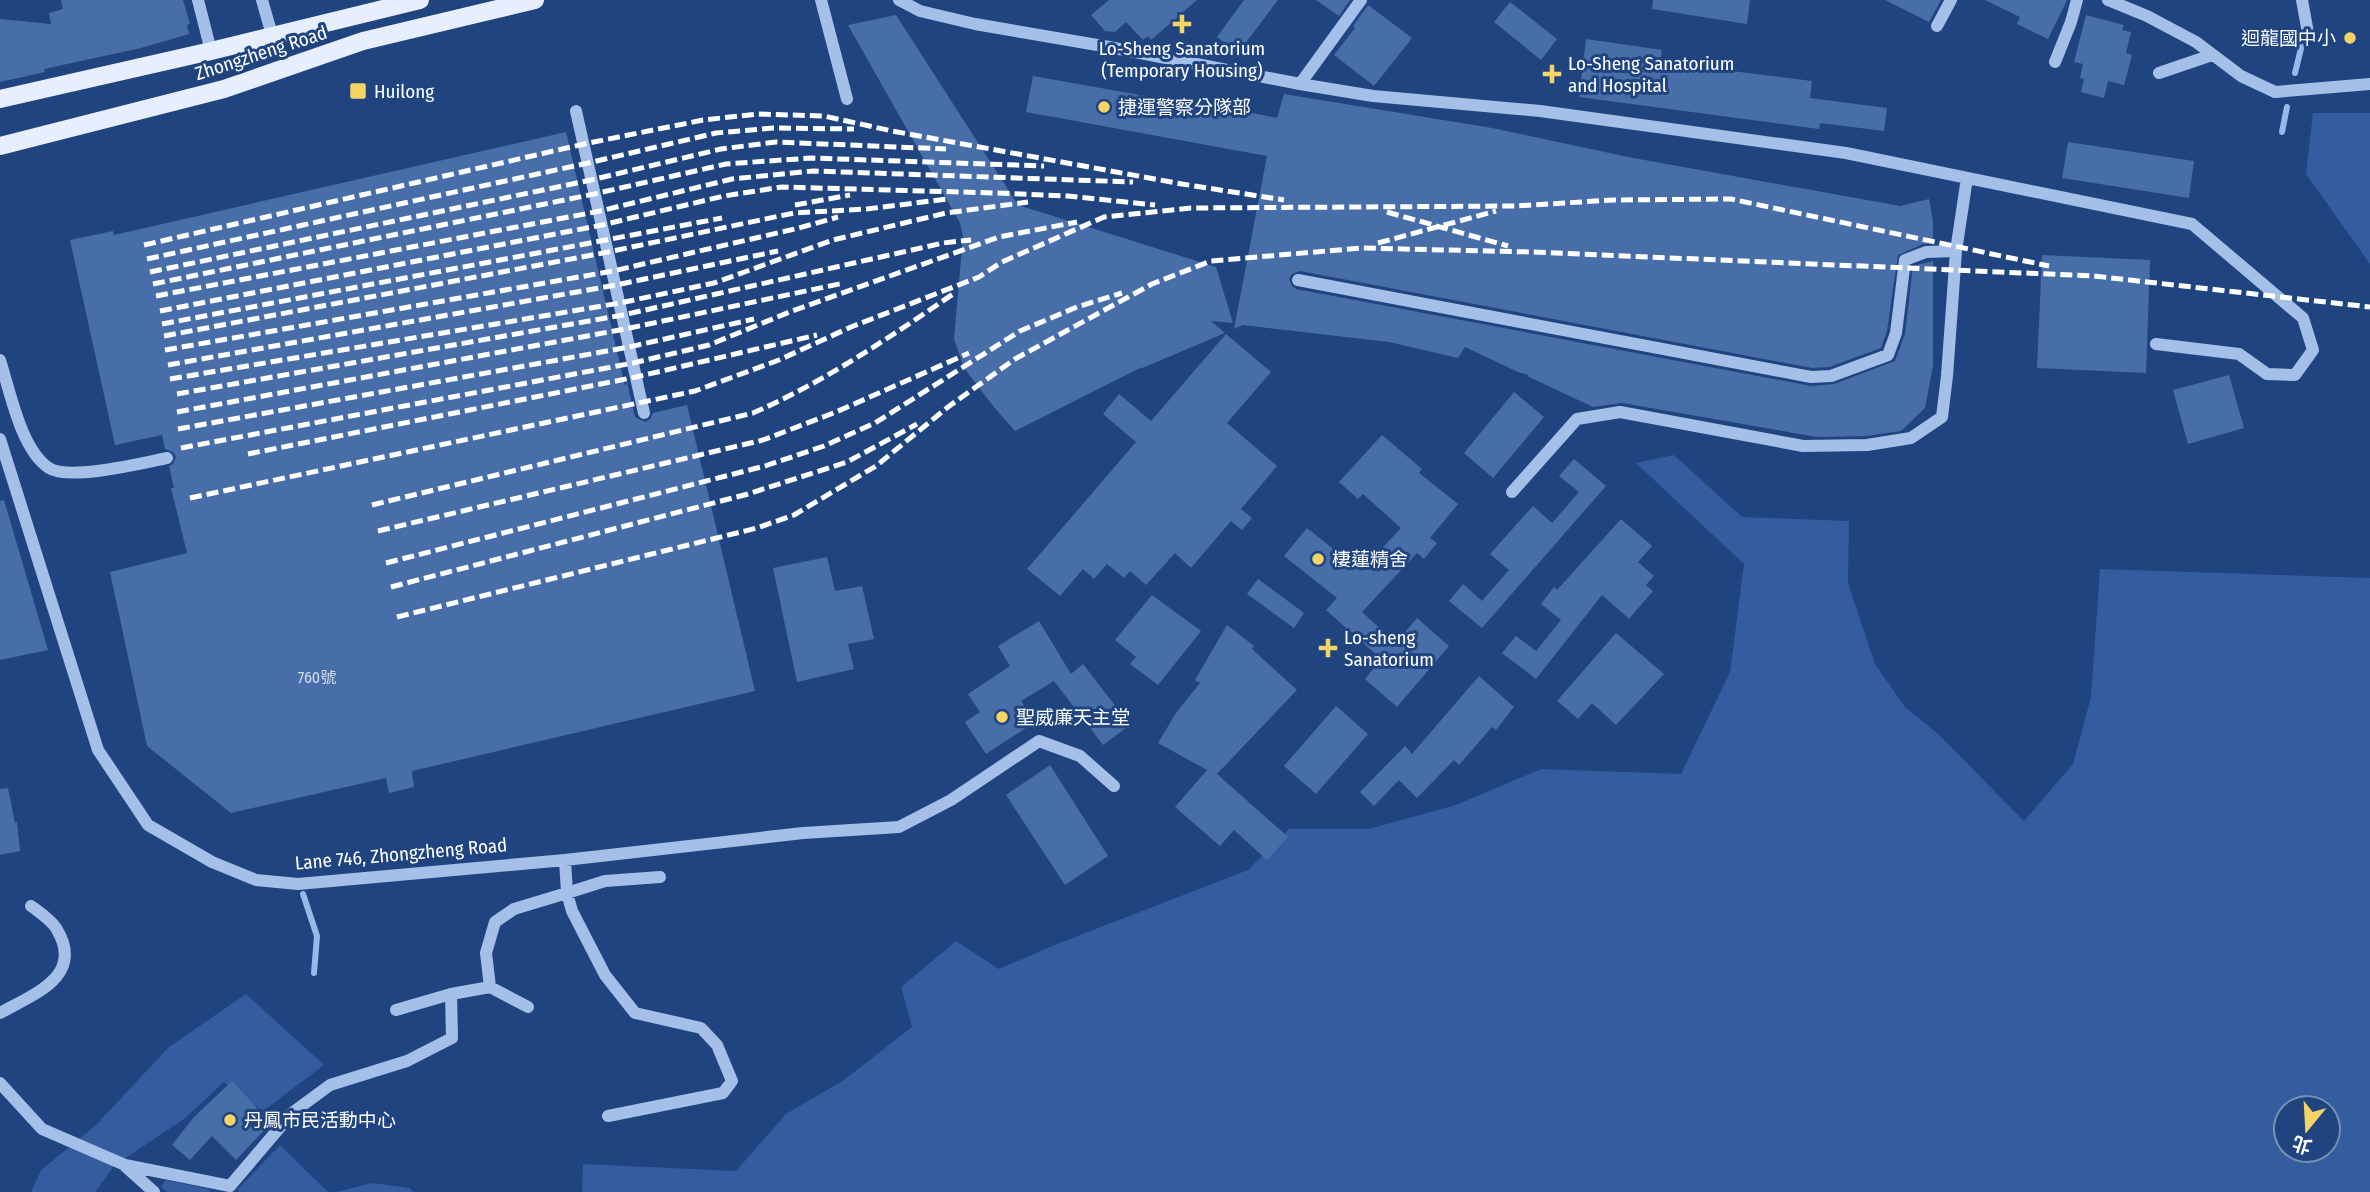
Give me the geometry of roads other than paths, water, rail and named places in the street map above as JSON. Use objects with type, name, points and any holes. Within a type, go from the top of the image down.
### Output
[{"type":"main road","name":"Zhongzheng Road","points":[[0,100],[272,36],[368,6],[420,0]]},
{"type":"main road","name":"Zhongzheng Road","points":[[0,146],[224,89],[363,41],[535,0]]},
{"type":"street","points":[[198,0],[211,51]]},
{"type":"street","points":[[262,0],[272,36]]},
{"type":"street","points":[[821,0],[847,99]]},
{"type":"street","points":[[899,0],[920,11],[975,24],[1300,84],[1373,96],[1540,111],[1832,151],[2192,224],[2303,318],[2313,350],[2295,375],[2267,374],[2239,354],[2156,344]]},
{"type":"street","points":[[1300,84],[1361,0]]},
{"type":"street","points":[[1937,26],[1951,0]]},
{"type":"street","points":[[2055,62],[2077,0]]},
{"type":"street","points":[[2108,0],[2147,16],[2196,42],[2241,76],[2274,92],[2370,84]]},
{"type":"street","points":[[2302,0],[2308,33]]},
{"type":"street","points":[[2159,73],[2212,55]]},
{"type":"street","points":[[576,111],[644,413]]},
{"type":"street","points":[[1512,492],[1577,419],[1620,412],[1803,446],[1867,445],[1911,438],[1942,418],[1956,251],[1967,178]]},
{"type":"street","points":[[1298,280],[1811,377],[1831,376],[1888,355],[1896,333],[1905,260],[1926,252],[1956,251]]},
{"type":"street","points":[[0,360],[34,453],[51,469],[74,474],[167,458]]},
{"type":"street","name":"Lane 746, Zhongzheng Road","points":[[0,439],[99,750],[148,825],[212,862],[256,880],[298,884],[565,860],[803,833],[898,827],[951,800],[1039,741],[1080,756],[1114,786]]},
{"type":"street","points":[[565,860],[567,893],[572,911],[605,975],[635,1013],[701,1028],[717,1045],[732,1081],[723,1093],[608,1116]]},
{"type":"street","points":[[490,987],[486,953],[495,922],[514,909],[605,881],[660,877]]},
{"type":"street","points":[[0,1013],[49,985],[62,973],[65,950],[55,926],[31,906]]},
{"type":"street","points":[[396,1010],[451,994],[490,987],[528,1007]]},
{"type":"street","points":[[0,1083],[42,1129],[125,1165],[227,1189],[292,1113],[330,1085],[407,1061],[452,1038],[451,994]]},
{"type":"street","points":[[125,1165],[154,1192]]},
{"type":"waterway","points":[[2295,73],[2305,32]]},
{"type":"waterway","points":[[2282,132],[2287,107]]},
{"type":"waterway","points":[[303,894],[317,936],[314,973]]},
{"type":"railway","points":[[144,245],[584,144],[703,120],[758,114],[824,116],[1182,184],[1284,200]]},
{"type":"railway","points":[[147,259],[716,133],[773,128],[854,129]]},
{"type":"railway","points":[[150,272],[591,180],[721,149],[776,142],[946,149]]},
{"type":"railway","points":[[153,284],[594,194],[726,164],[811,158],[1044,166]]},
{"type":"railway","points":[[156,296],[600,211],[732,179],[813,171],[1133,182]]},
{"type":"railway","points":[[160,311],[602,225],[724,196],[782,187],[1068,196],[1155,205]]},
{"type":"railway","points":[[795,205],[850,195]]},
{"type":"railway","points":[[164,336],[608,252],[794,213],[867,209],[947,199]]},
{"type":"railway","points":[[190,498],[695,391],[779,360],[851,327],[979,277],[1002,262],[1104,217],[1191,208],[1515,206],[1613,200],[1731,199],[2049,266]]},
{"type":"railway","points":[[170,379],[620,303],[714,283],[833,240],[946,213],[1028,202]]},
{"type":"railway","points":[[1378,243],[1496,211]]},
{"type":"railway","points":[[1387,212],[1508,246]]},
{"type":"railway","points":[[165,350],[613,271],[838,217]]},
{"type":"railway","points":[[162,324],[722,218]]},
{"type":"railway","points":[[181,448],[633,363],[709,345],[792,311],[999,237],[1077,222]]},
{"type":"railway","points":[[177,394],[623,315],[943,243],[971,240]]},
{"type":"railway","points":[[397,617],[757,528],[794,515],[876,466],[948,407],[1015,359],[1152,284],[1211,261],[1361,248],[1532,252],[2094,276],[2370,307]]},
{"type":"railway","points":[[168,365],[616,285],[778,251]]},
{"type":"railway","points":[[177,412],[625,329],[844,283]]},
{"type":"railway","points":[[372,505],[753,413],[832,373],[956,292]]},
{"type":"railway","points":[[386,563],[765,466],[824,446],[875,423],[1020,331],[1077,307],[1122,293]]},
{"type":"railway","points":[[178,429],[629,347],[754,319]]},
{"type":"railway","points":[[248,454],[636,377],[817,335]]},
{"type":"railway","points":[[378,531],[763,440],[836,412],[969,353]]},
{"type":"railway","points":[[391,587],[748,494],[847,462],[917,424]]},
{"type":"place","name":"Lo-Sheng Sanatorium (Temporary Housing)","points":[[1182,24]]},
{"type":"place","name":"迴龍國中小","points":[[2350,38]]},
{"type":"place","name":"Lo-Sheng Sanatorium and Hospital","points":[[1552,74]]},
{"type":"place","name":"Huilong","points":[[358,91]]},
{"type":"place","name":"捷運警察分隊部","points":[[1104,107]]},
{"type":"place","name":"棲蓮精舍","points":[[1318,559]]},
{"type":"place","name":"Lo-sheng Sanatorium","points":[[1328,648]]},
{"type":"place","name":"聖威廉天主堂","points":[[1002,717]]},
{"type":"place","name":"丹鳳市民活動中心","points":[[230,1120]]}]
